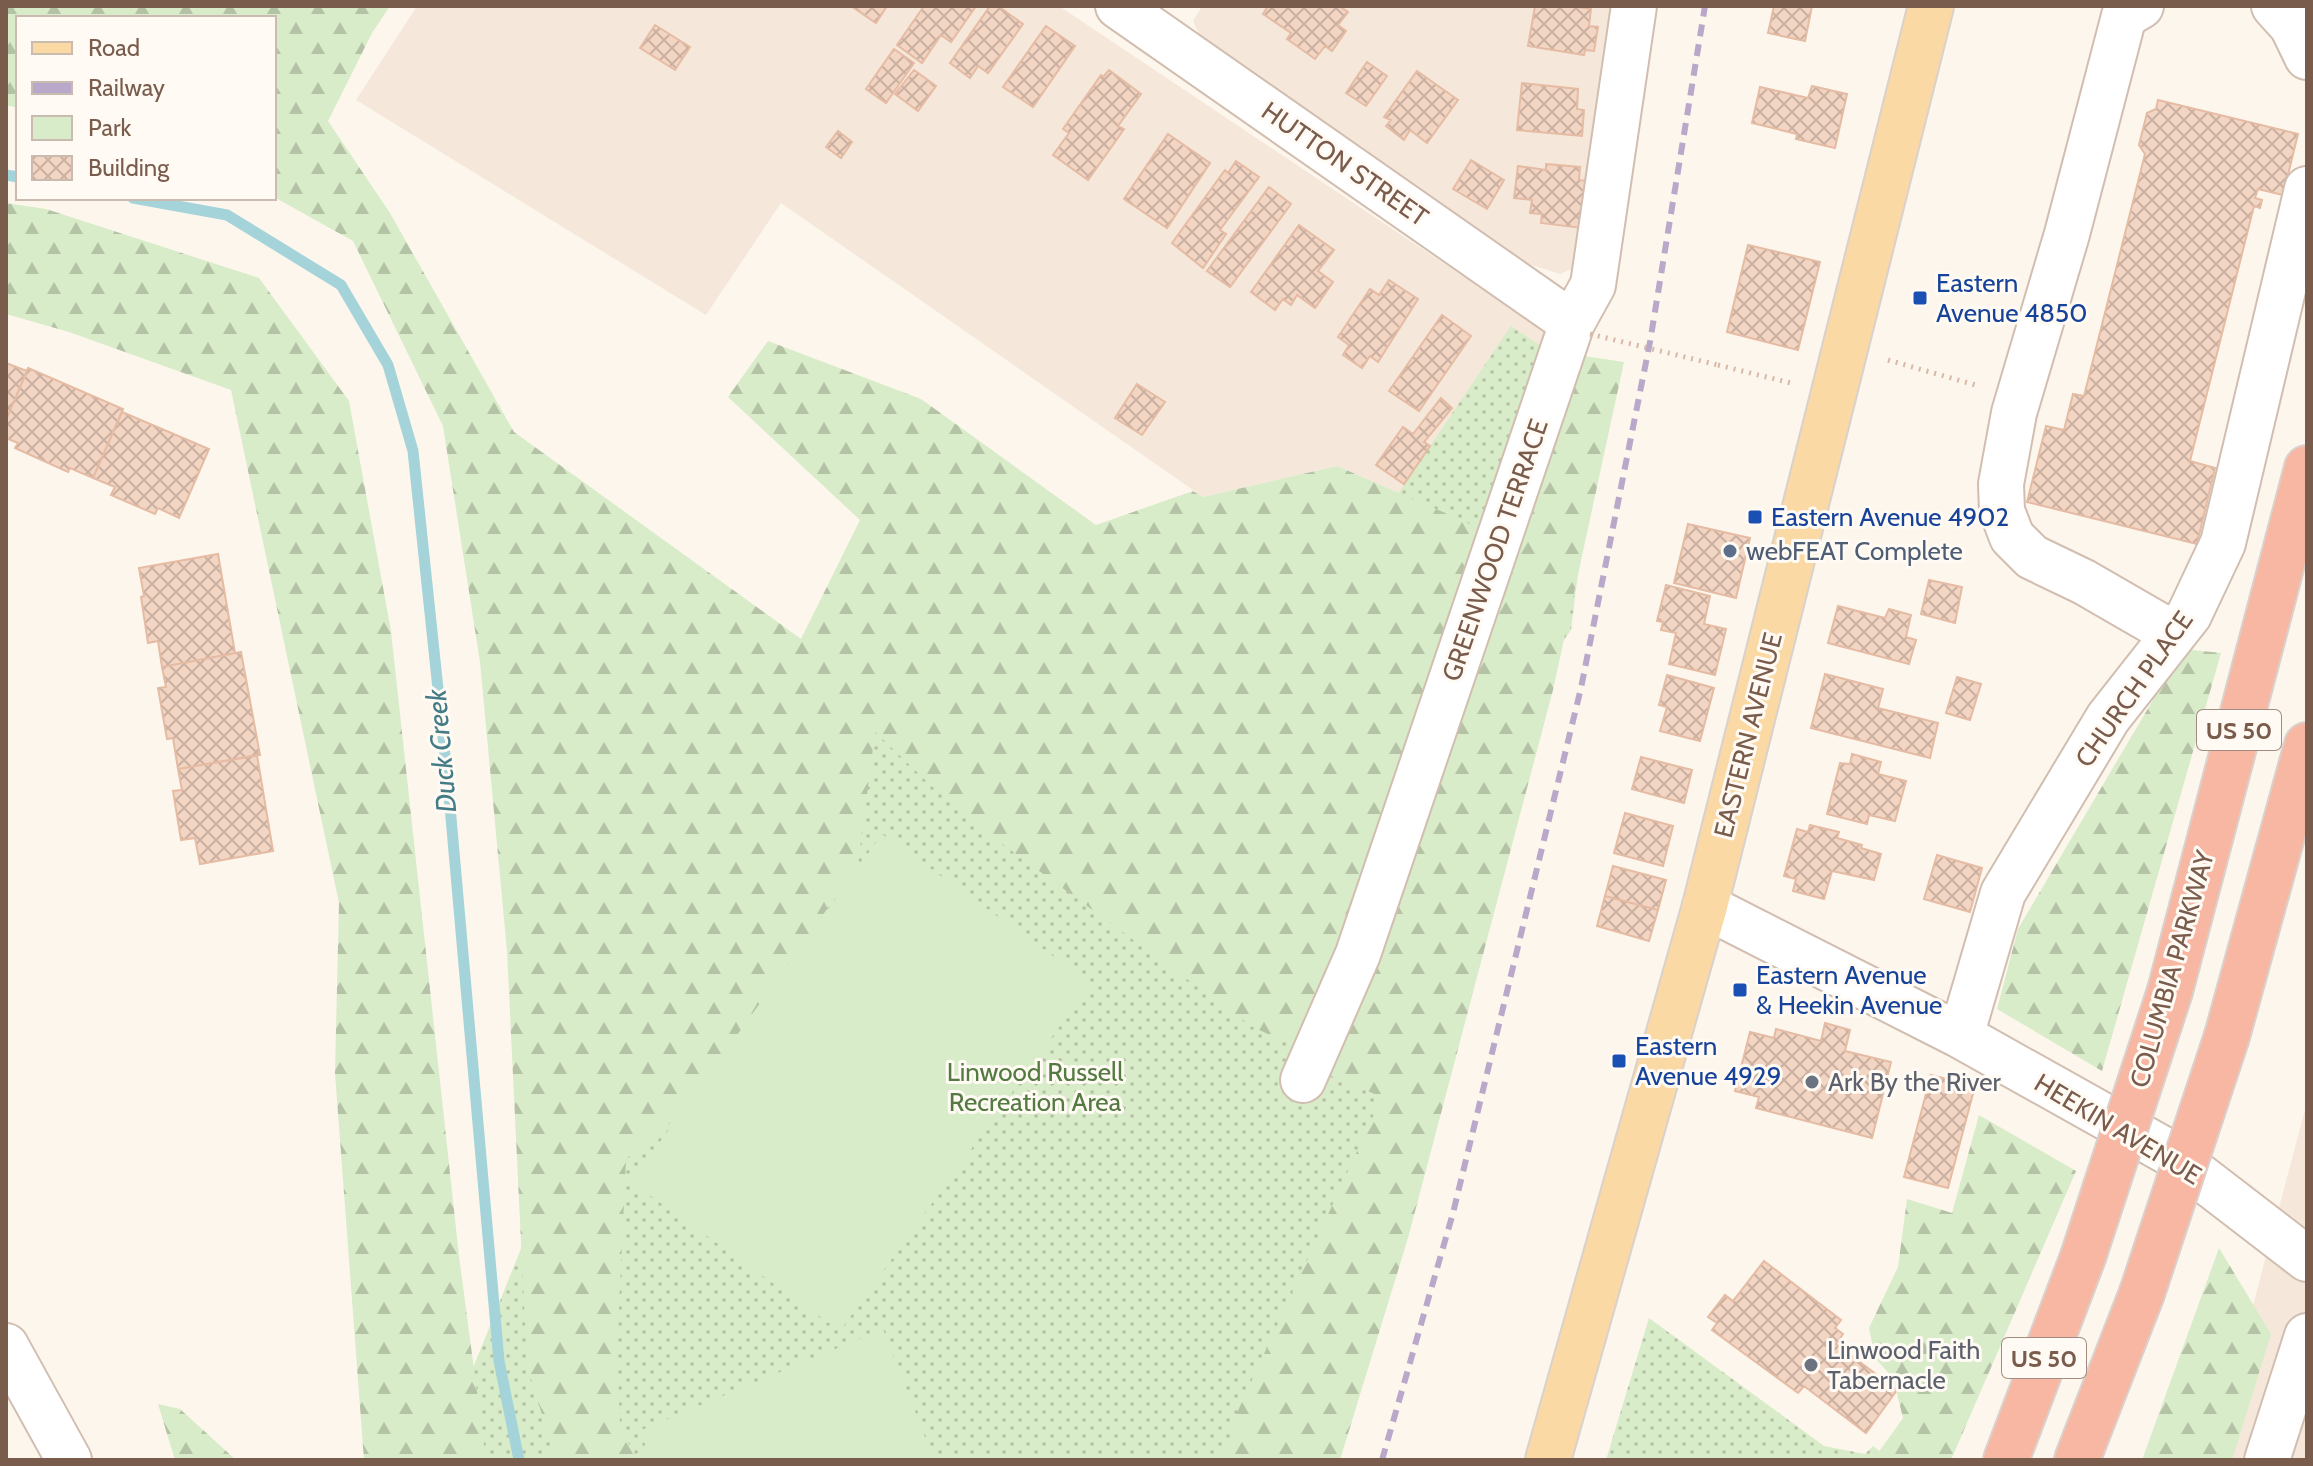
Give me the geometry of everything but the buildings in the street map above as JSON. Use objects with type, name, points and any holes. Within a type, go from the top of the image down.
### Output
[{"type":"highway","name":"COLUMBIA PARKWAY","points":[[2006,1460],[2083,1257],[2170,991],[2307,468]]},
{"type":"highway","name":"US 50","points":[[2077,1460],[2142,1293],[2227,1036],[2307,745]]},
{"type":"main road","name":"EASTERN AVENUE","points":[[1548,1460],[1705,906],[1931,6]]},
{"type":"street","name":"HUTTON STREET","points":[[1118,6],[1167,20],[1581,329]]},
{"type":"street","name":"GREENWOOD TERRACE","points":[[1303,1080],[1358,954],[1581,329],[1593,285],[1634,6]]},
{"type":"street","points":[[2141,6],[2124,16],[2067,234],[2014,413],[2001,484],[2002,511],[2012,537],[2032,557],[2084,582],[2174,634]]},
{"type":"street","points":[[2274,6],[2292,26],[2307,57]]},
{"type":"street","name":"CHURCH PLACE","points":[[1961,1036],[2003,893],[2108,718],[2189,615],[2223,543],[2307,189]]},
{"type":"street","name":"HEEKIN AVENUE","points":[[1705,906],[1961,1036],[2168,1152],[2307,1259]]},
{"type":"street","points":[[2267,1460],[2307,1336]]},
{"type":"street","points":[[6,1346],[69,1460]]},
{"type":"path","points":[[1581,329],[1791,383]]},
{"type":"path","points":[[1888,360],[1990,389]]},
{"type":"shaded area","points":[[417,6],[1059,6],[1545,331],[1482,529],[1337,466],[1203,497],[781,203],[706,315],[356,100]]},
{"type":"shaded area","points":[[1202,6],[1621,6],[1582,265],[1560,274],[1506,257],[1207,51],[1193,21]]},
{"type":"shaded area","points":[[2307,1102],[2307,1460],[2212,1460]]},
{"type":"green space","points":[[6,6],[390,6],[372,33],[328,121],[390,213],[514,432],[801,639],[860,520],[728,397],[768,341],[921,399],[1096,525],[1193,491],[1203,497],[1337,466],[1482,529],[1299,1049],[1251,1026],[960,813],[875,732],[858,865],[684,1112],[626,1159],[617,1352],[620,1424],[636,1460],[556,1460],[527,1366],[507,951],[480,662],[443,426],[353,241],[276,198],[276,16],[16,16],[16,108],[6,105]]},
{"type":"green space","points":[[6,203],[46,209],[259,278],[349,401],[391,631],[459,1256],[486,1460],[364,1460],[335,1073],[339,903],[231,390],[69,332],[6,314]]},
{"type":"green space","name":"Linwood Russell Recreation Area","points":[[1511,326],[1601,386],[1571,630],[1470,780],[1305,1460],[436,1460],[545,1189],[954,501],[1276,675]]},
{"type":"green space","points":[[1577,355],[1624,362],[1553,690],[1408,1238],[1340,1460],[1223,1460],[1236,1415],[1382,1097],[1331,1076]]},
{"type":"green space","points":[[2183,649],[2221,653],[2102,1071],[1997,1009],[2018,929]]},
{"type":"green space","points":[[882,834],[1091,983],[840,1331],[631,1182]]},
{"type":"green space","points":[[1979,1115],[2076,1171],[1951,1460],[1873,1460],[1903,1418],[1893,1378],[1875,1358],[1869,1328],[1898,1267],[1907,1199],[1952,1213]]},
{"type":"green space","points":[[2219,1248],[2271,1334],[2232,1460],[2142,1460]]},
{"type":"green space","points":[[1649,1318],[1824,1446],[1865,1454],[1873,1446],[1891,1460],[1606,1460]]},
{"type":"green space","points":[[883,1329],[934,1460],[652,1460],[639,1431]]},
{"type":"green space","points":[[158,1404],[180,1409],[236,1460],[175,1460]]},
{"type":"waterway","name":"Duck Creek","points":[[6,175],[16,177]]},
{"type":"waterway","name":"Duck Creek","points":[[144,200],[227,215],[341,285],[388,365],[413,451],[448,784],[499,1361],[519,1460]]},
{"type":"railway","points":[[1382,1460],[1453,1213],[1581,688],[1650,342],[1705,6]]},
{"type":"place","name":"Eastern Avenue 4850","points":[[1920,298]]},
{"type":"place","name":"Eastern Avenue 4902","points":[[1755,517]]},
{"type":"place","name":"webFEAT Complete","points":[[1730,551]]},
{"type":"place","name":"Eastern Avenue & Heekin Avenue","points":[[1740,990]]},
{"type":"place","name":"Eastern Avenue 4929","points":[[1619,1061]]},
{"type":"place","name":"Ark By the River","points":[[1812,1082]]},
{"type":"place","name":"Linwood Faith Tabernacle","points":[[1811,1365]]}]
